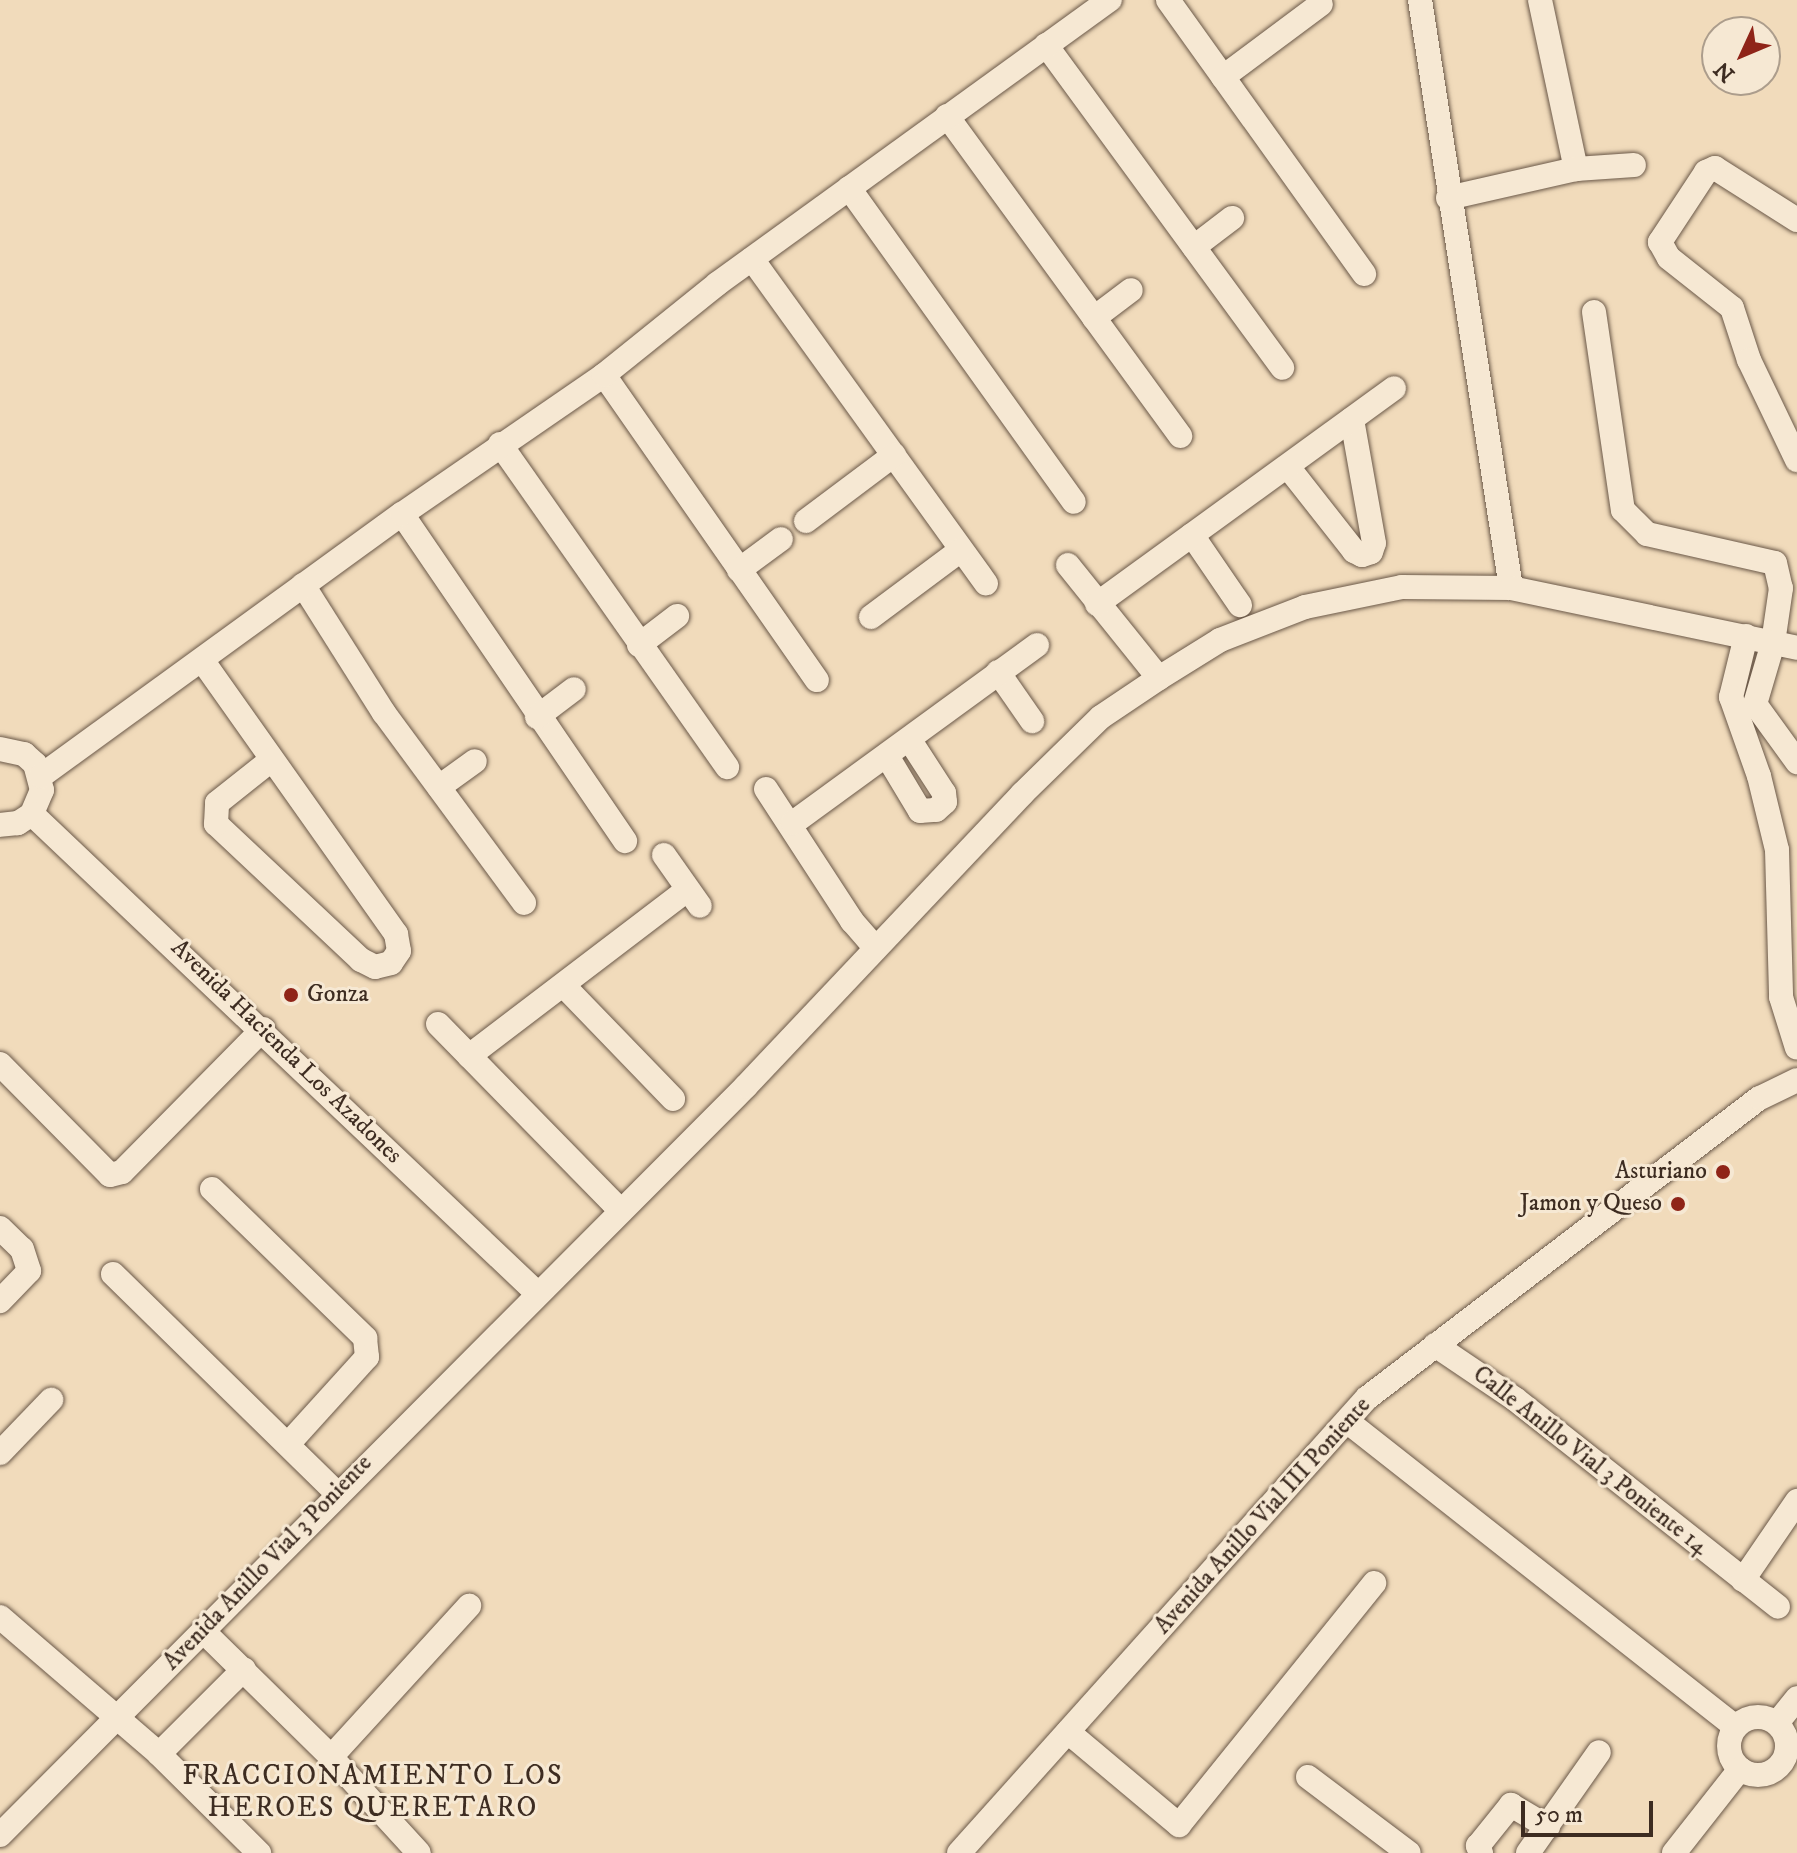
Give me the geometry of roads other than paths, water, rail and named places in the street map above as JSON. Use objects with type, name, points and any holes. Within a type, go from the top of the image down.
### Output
[{"type":"street","points":[[41,776],[500,444],[604,375],[752,259],[1110,0]]},
{"type":"street","points":[[1168,0],[1364,274]]},
{"type":"street","points":[[1420,0],[1448,198],[1511,588]]},
{"type":"street","points":[[1540,0],[1576,169]]},
{"type":"street","points":[[1223,77],[1321,4]]},
{"type":"street","points":[[1046,45],[1282,368]]},
{"type":"street","points":[[947,116],[1180,436]]},
{"type":"street","points":[[1448,198],[1576,169],[1634,165]]},
{"type":"street","points":[[1797,220],[1715,168],[1706,172],[1660,242],[1669,258],[1732,308],[1749,360],[1797,460]]},
{"type":"street","points":[[849,188],[1074,502]]},
{"type":"street","points":[[1194,247],[1232,218]]},
{"type":"street","points":[[752,259],[986,583]]},
{"type":"street","points":[[1094,318],[1131,290]]},
{"type":"street","points":[[1594,312],[1623,510],[1647,534],[1775,563],[1781,588],[1785,646],[1755,704],[1796,760]]},
{"type":"street","points":[[604,375],[817,680]]},
{"type":"street","points":[[1097,604],[1394,388]]},
{"type":"street","points":[[1288,467],[1354,551],[1362,555],[1371,552],[1374,543],[1352,419]]},
{"type":"street","points":[[500,444],[727,767]]},
{"type":"street","points":[[806,521],[894,455]]},
{"type":"street","points":[[402,514],[537,717],[625,841]]},
{"type":"street","points":[[1192,535],[1240,605]]},
{"type":"street","points":[[739,570],[781,539]]},
{"type":"street","points":[[871,617],[961,550]]},
{"type":"street","points":[[1068,565],[1159,678]]},
{"type":"street","points":[[303,585],[439,787],[524,903]]},
{"type":"street","name":"Avenida Anillo Vial 3 Poniente","points":[[0,1835],[619,1209],[746,1086],[875,947],[1101,717],[1159,678],[1220,640],[1305,607],[1402,587],[1511,588],[1785,646]]},
{"type":"street","points":[[639,645],[677,616]]},
{"type":"street","points":[[1746,636],[1731,697],[1759,776],[1777,850],[1790,944],[1781,997],[1797,1048]]},
{"type":"street","points":[[793,823],[1037,645]]},
{"type":"street","points":[[202,660],[396,934],[399,951],[391,963],[375,967],[361,960],[216,824],[217,803],[271,760]]},
{"type":"street","points":[[998,672],[1032,721]]},
{"type":"street","points":[[537,717],[574,689]]},
{"type":"street","points":[[887,756],[920,811],[936,810],[945,802],[944,793],[909,739]]},
{"type":"street","points":[[0,749],[24,754],[41,776],[39,803],[32,814],[18,823],[0,825]]},
{"type":"street","points":[[1759,776],[1764,759],[1779,752],[1796,760]]},
{"type":"street","points":[[439,787],[475,761]]},
{"type":"street","points":[[766,789],[793,823],[852,921],[875,947]]},
{"type":"street","name":"Avenida Hacienda Los Azadones","points":[[32,814],[263,1029],[537,1293]]},
{"type":"street","points":[[469,1056],[564,986],[694,898],[664,855]]},
{"type":"street","points":[[564,986],[673,1099]]},
{"type":"street","points":[[438,1024],[619,1209]]},
{"type":"street","points":[[0,1064],[110,1175],[122,1172],[263,1029]]},
{"type":"street","name":"Avenida Anillo Vial III Poniente","points":[[959,1853],[1367,1398],[1760,1098],[1797,1080]]},
{"type":"street","points":[[212,1189],[365,1338],[367,1357],[290,1442]]},
{"type":"street","points":[[0,1228],[22,1249],[29,1271],[0,1301]]},
{"type":"street","points":[[113,1274],[290,1442],[337,1493]]},
{"type":"street","name":"Calle Anillo Vial 3 Poniente 14","points":[[1435,1345],[1515,1399],[1778,1607]]},
{"type":"street","points":[[0,1453],[51,1400]]},
{"type":"street","points":[[1348,1422],[1735,1727]]},
{"type":"street","points":[[1743,1580],[1797,1501]]},
{"type":"street","points":[[1068,1732],[1179,1825],[1374,1583]]},
{"type":"street","points":[[331,1757],[469,1606]]},
{"type":"street","points":[[0,1617],[113,1719],[159,1754],[259,1853]]},
{"type":"street","points":[[203,1631],[331,1757],[419,1853]]},
{"type":"street","points":[[159,1754],[244,1669]]},
{"type":"street","points":[[1777,1723],[1797,1698]]},
{"type":"street","points":[[1755,1716],[1777,1723],[1787,1740],[1784,1760],[1759,1775],[1740,1769],[1729,1749],[1735,1727],[1755,1716]]},
{"type":"street","points":[[1528,1853],[1599,1752]]},
{"type":"street","points":[[1674,1853],[1740,1769]]},
{"type":"street","points":[[1308,1777],[1409,1853]]},
{"type":"street","points":[[1481,1853],[1478,1846],[1511,1805],[1548,1827]]},
{"type":"place","name":"Gonza","points":[[291,995]]},
{"type":"place","name":"Asturiano","points":[[1723,1172]]},
{"type":"place","name":"Jamon y Queso","points":[[1678,1204]]},
{"type":"district","name":"FRACCIONAMIENTO LOS HEROES QUERETARO","points":[[373,1792]]}]
